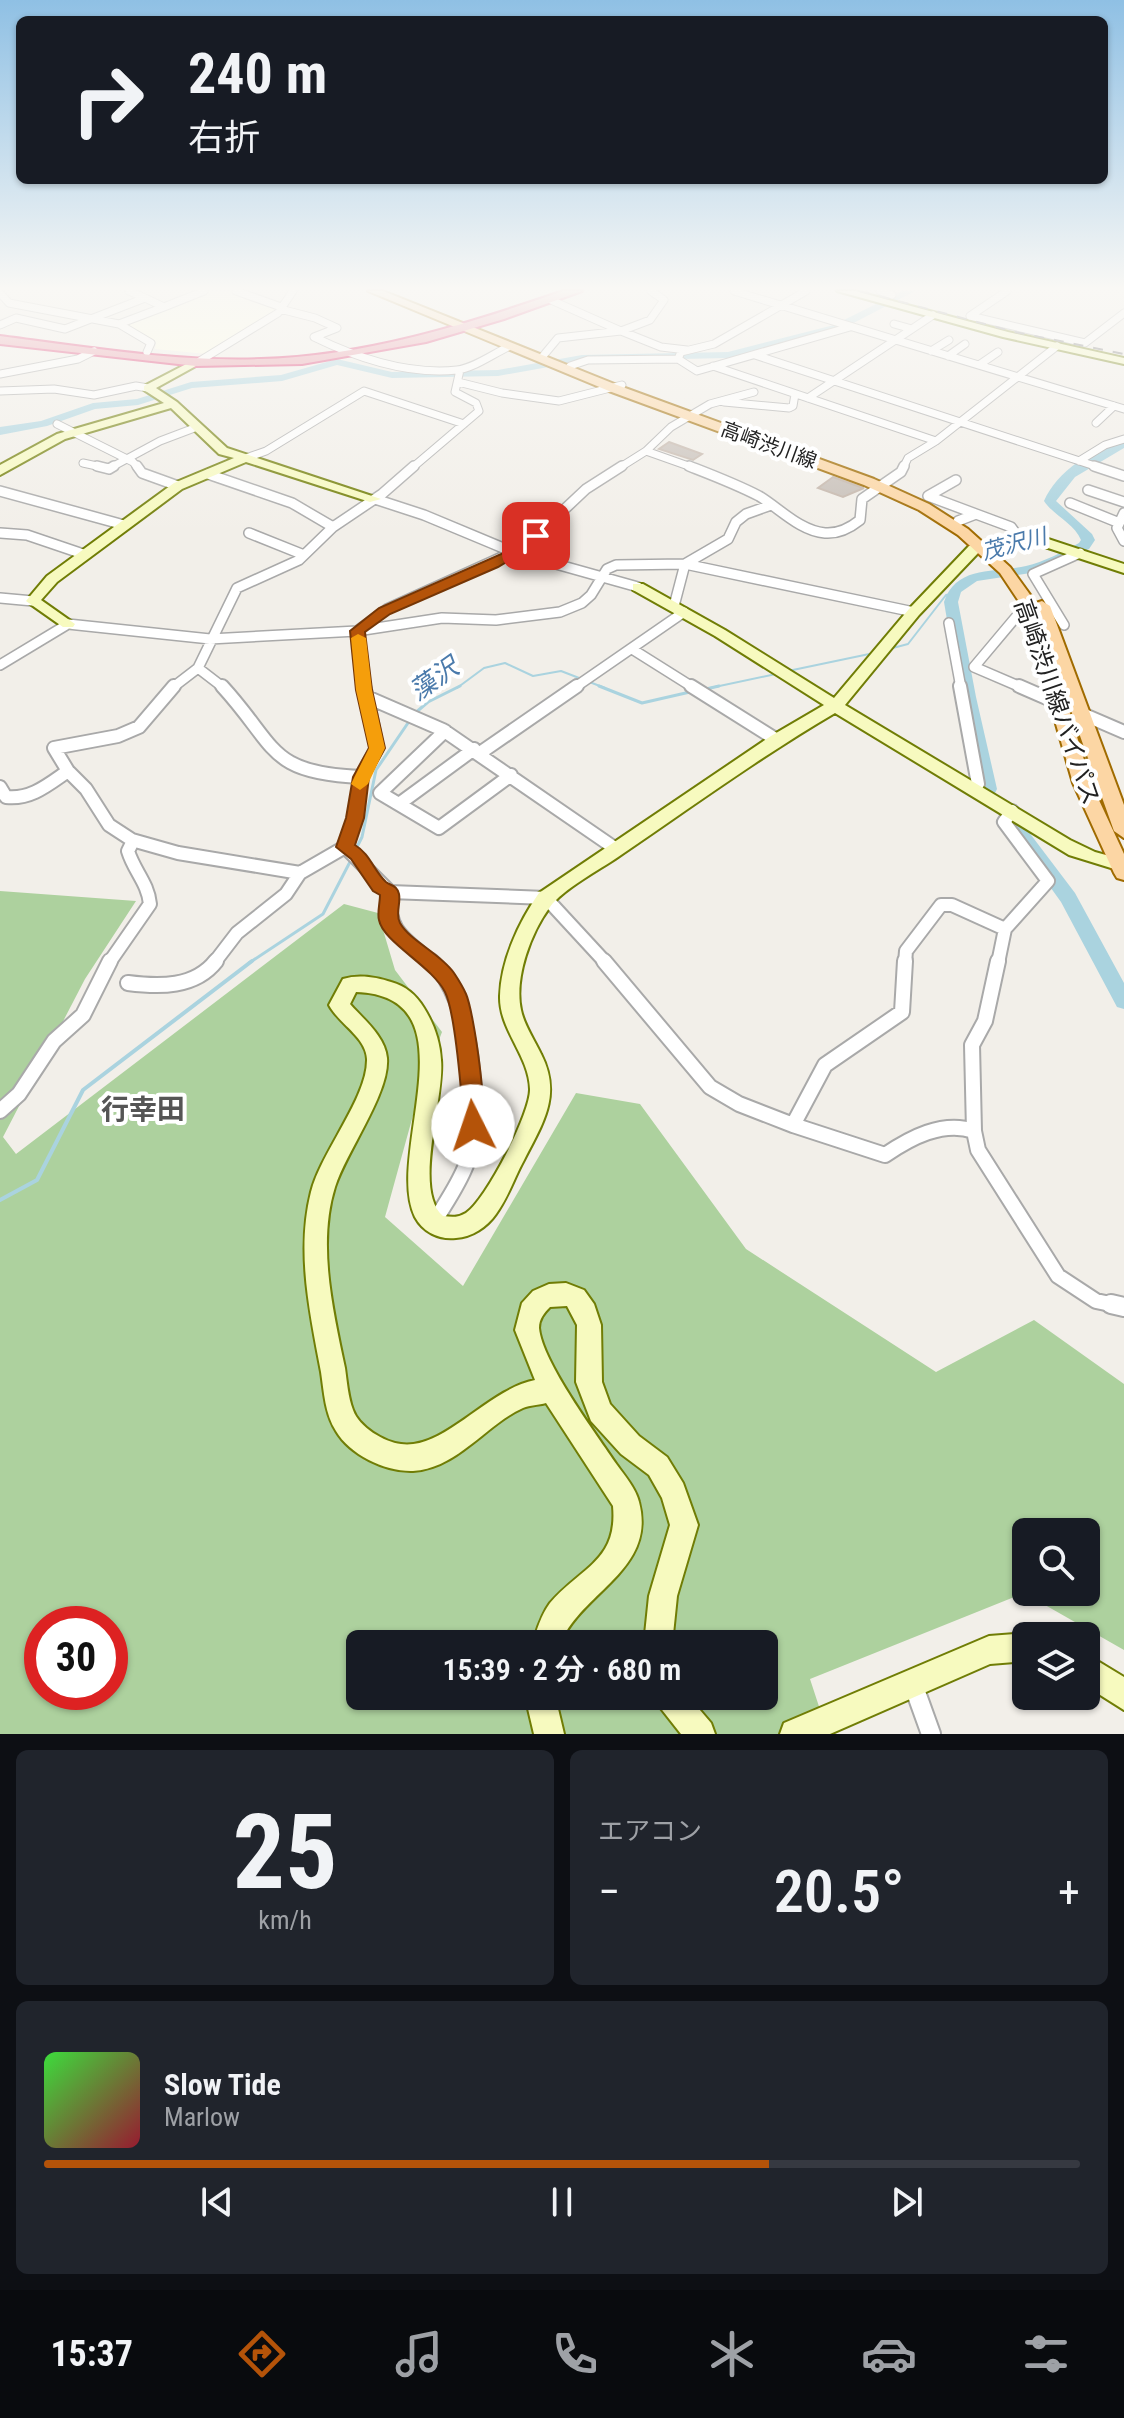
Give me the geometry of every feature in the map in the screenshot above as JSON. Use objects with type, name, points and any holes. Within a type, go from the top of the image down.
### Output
[{"type":"main road","name":"高崎渋川線","points":[[581,372],[883,484]]},
{"type":"main road","name":"高崎渋川線バイパス","points":[[883,484],[927,501],[958,521],[1037,596],[1049,621],[1124,831]]},
{"type":"main road","name":"高崎渋川線バイパス","points":[[883,484],[985,546]]},
{"type":"main road","name":"高崎渋川線バイパス","points":[[1012,572],[1030,606],[1082,783],[1123,868]]},
{"type":"street","points":[[148,388],[180,372]]},
{"type":"street","points":[[300,873],[276,865],[214,858],[133,841],[111,828],[54,748],[118,736],[139,727],[172,688],[198,668],[237,588],[304,555],[333,527],[375,499],[480,407],[456,394],[460,372]]},
{"type":"street","points":[[730,372],[936,441]]},
{"type":"street","points":[[807,372],[1124,476]]},
{"type":"street","points":[[808,398],[849,372]]},
{"type":"street","points":[[1001,372],[1124,409]]},
{"type":"street","points":[[646,451],[690,465],[752,493],[816,531],[831,532],[857,523],[862,499],[901,472],[908,458],[936,441],[1024,372]]},
{"type":"street","points":[[458,382],[540,400],[559,401],[617,386]]},
{"type":"street","points":[[0,391],[54,389],[94,395],[136,386],[148,388],[173,404],[223,451],[424,515],[515,552],[638,587],[1012,811],[1063,847],[1090,859],[1123,868]]},
{"type":"street","points":[[33,601],[52,579],[83,554],[178,486],[266,451],[364,391],[464,424]]},
{"type":"street","points":[[357,631],[384,611],[515,552],[586,489],[646,451],[671,427],[721,401],[754,392]]},
{"type":"street","points":[[721,401],[789,408],[793,406],[795,394]]},
{"type":"street","points":[[0,471],[46,442],[173,404]]},
{"type":"street","points":[[1096,423],[1114,406]]},
{"type":"street","points":[[57,424],[126,459],[138,466],[142,473],[178,486]]},
{"type":"street","points":[[83,463],[109,469],[160,441],[197,427]]},
{"type":"street","points":[[1080,461],[1105,445],[1124,439]]},
{"type":"street","points":[[208,474],[292,503],[333,527]]},
{"type":"street","points":[[956,480],[928,496],[1008,526],[1019,538]]},
{"type":"street","points":[[1088,490],[1124,502]]},
{"type":"street","points":[[0,491],[124,525]]},
{"type":"street","points":[[1070,503],[1117,522]]},
{"type":"street","points":[[685,564],[728,538],[736,522],[746,514],[771,505]]},
{"type":"street","points":[[1124,513],[1117,522],[1124,541]]},
{"type":"street","points":[[958,521],[976,514]]},
{"type":"street","points":[[0,533],[27,535],[83,554]]},
{"type":"street","points":[[249,533],[304,555]]},
{"type":"street","points":[[552,1389],[516,1397],[450,1445],[409,1461],[393,1458],[351,1433],[341,1415],[316,1264],[321,1201],[340,1146],[374,1078],[377,1058],[362,1028],[339,1005],[350,984],[394,990],[409,999],[425,1030],[431,1075],[418,1182],[423,1209],[433,1224],[451,1229],[477,1220],[491,1204],[515,1153],[534,1124],[541,1091],[538,1067],[511,1013],[508,996],[533,917],[546,898],[777,740],[836,705],[914,612],[968,554],[985,546],[1019,538],[1047,541],[1123,568]]},
{"type":"street","points":[[1064,625],[1033,574],[1074,551]]},
{"type":"street","points":[[399,804],[632,649],[679,609],[685,564]]},
{"type":"street","points":[[0,598],[33,601],[68,624],[165,637],[210,639],[357,631],[442,618],[496,620],[560,612],[582,603],[605,576],[607,569],[616,565],[685,564],[914,612]]},
{"type":"street","points":[[1016,617],[974,667],[1058,703]]},
{"type":"street","points":[[949,623],[978,784],[973,789]]},
{"type":"street","points":[[0,665],[68,624]]},
{"type":"street","points":[[128,983],[163,987],[200,976],[211,967],[237,933],[286,894],[300,873],[345,847],[355,818],[361,777],[377,748],[357,631]]},
{"type":"street","points":[[632,649],[777,740]]},
{"type":"street","points":[[198,668],[221,685],[290,767],[316,775],[361,777]]},
{"type":"street","points":[[367,697],[445,731],[616,849]]},
{"type":"street","points":[[1080,713],[1124,732]]},
{"type":"street","points":[[445,731],[380,793],[439,828],[511,775]]},
{"type":"street","points":[[0,787],[6,797],[20,798],[68,771]]},
{"type":"street","points":[[1012,811],[1004,822],[1048,881],[1005,929],[985,1021],[972,1045],[974,1131],[978,1150],[1058,1276],[1096,1301],[1124,1307]]},
{"type":"street","points":[[0,1111],[19,1094],[54,1041],[83,1015],[114,954],[146,914],[150,896],[148,887],[133,867],[128,851],[133,841]]},
{"type":"street","points":[[345,847],[357,855],[379,886],[390,892],[546,898],[615,973],[710,1087],[724,1098],[765,1111],[793,1125],[885,1155],[916,1134],[963,1127],[974,1131]]},
{"type":"street","points":[[390,892],[388,921],[397,933],[446,976],[457,996],[472,1091],[473,1126],[466,1163],[433,1224]]},
{"type":"street","points":[[793,1125],[825,1065],[902,1012],[906,951],[941,905],[952,905],[1005,929]]},
{"type":"street","points":[[552,1630],[557,1616],[619,1555],[628,1540],[630,1523],[626,1502],[552,1389],[527,1330],[527,1320],[540,1300],[550,1295],[567,1294],[575,1298],[585,1312],[589,1325],[589,1382],[600,1412],[630,1445],[658,1466],[674,1492],[684,1525],[663,1596],[659,1630]]},
{"type":"street","points":[[795,1734],[989,1650],[1012,1648]]},
{"type":"street","points":[[1100,1679],[1124,1695]]},
{"type":"street","points":[[913,1684],[931,1734]]},
{"type":"street","points":[[543,1710],[549,1734]]},
{"type":"street","points":[[680,1710],[700,1734]]},
{"type":"green space","points":[[0,891],[136,901],[85,979],[3,1137],[16,1154],[344,904],[378,913],[395,970],[442,1032],[420,1090],[385,1217],[463,1286],[576,1093],[640,1104],[746,1249],[936,1372],[1034,1320],[1124,1384],[1124,1650],[1100,1636],[1100,1622],[1075,1622],[1047,1606],[1100,1606],[1100,1518],[1012,1518],[1012,1598],[810,1679],[828,1734],[0,1734]]},
{"type":"building","points":[[669,442],[702,454],[693,460],[659,449]]},
{"type":"building","points":[[833,477],[864,488],[843,497],[818,488]]},
{"type":"waterway","points":[[0,431],[43,424],[93,406],[138,402],[191,385],[282,378],[303,372]]},
{"type":"waterway","points":[[379,372],[392,375],[504,372]]},
{"type":"waterway","name":"茂沢川","points":[[989,789],[951,602],[955,591],[972,578],[1032,569],[1084,546],[1088,540],[1081,528],[1050,501],[1070,475],[1092,459],[1124,443]]},
{"type":"waterway","name":"藻沢","points":[[889,649],[908,644],[946,595],[952,594]]},
{"type":"waterway","name":"藻沢","points":[[788,671],[874,653]]},
{"type":"waterway","name":"藻沢","points":[[459,686],[484,668],[505,663],[533,676],[561,671],[605,688]]},
{"type":"waterway","name":"藻沢","points":[[714,687],[776,674]]},
{"type":"waterway","name":"藻沢","points":[[414,714],[428,702],[459,686]]},
{"type":"waterway","name":"藻沢","points":[[599,686],[642,703],[690,692]]},
{"type":"waterway","name":"藻沢","points":[[714,687],[719,686]]},
{"type":"waterway","name":"藻沢","points":[[706,689],[714,687]]},
{"type":"waterway","name":"藻沢","points":[[710,688],[714,687]]},
{"type":"waterway","name":"藻沢","points":[[355,851],[362,837],[376,770],[410,720]]},
{"type":"waterway","name":"茂沢川","points":[[1016,827],[1068,898],[1124,1001]]},
{"type":"waterway","name":"藻沢","points":[[252,961],[323,914],[352,858]]},
{"type":"waterway","name":"藻沢","points":[[0,1200],[37,1180],[83,1090],[252,961]]},
{"type":"slow traffic","points":[[358,638],[364,690],[377,748],[360,784]]},
{"type":"district","name":"行幸田","points":[[143,1109]]},
{"type":"route","points":[[473,1126],[472,1091],[457,996],[446,976],[397,933],[388,921],[390,892],[379,886],[357,855],[345,847],[355,818],[361,777],[377,748],[364,690],[357,631],[384,611],[493,564],[513,552],[518,553],[536,536]]}]
